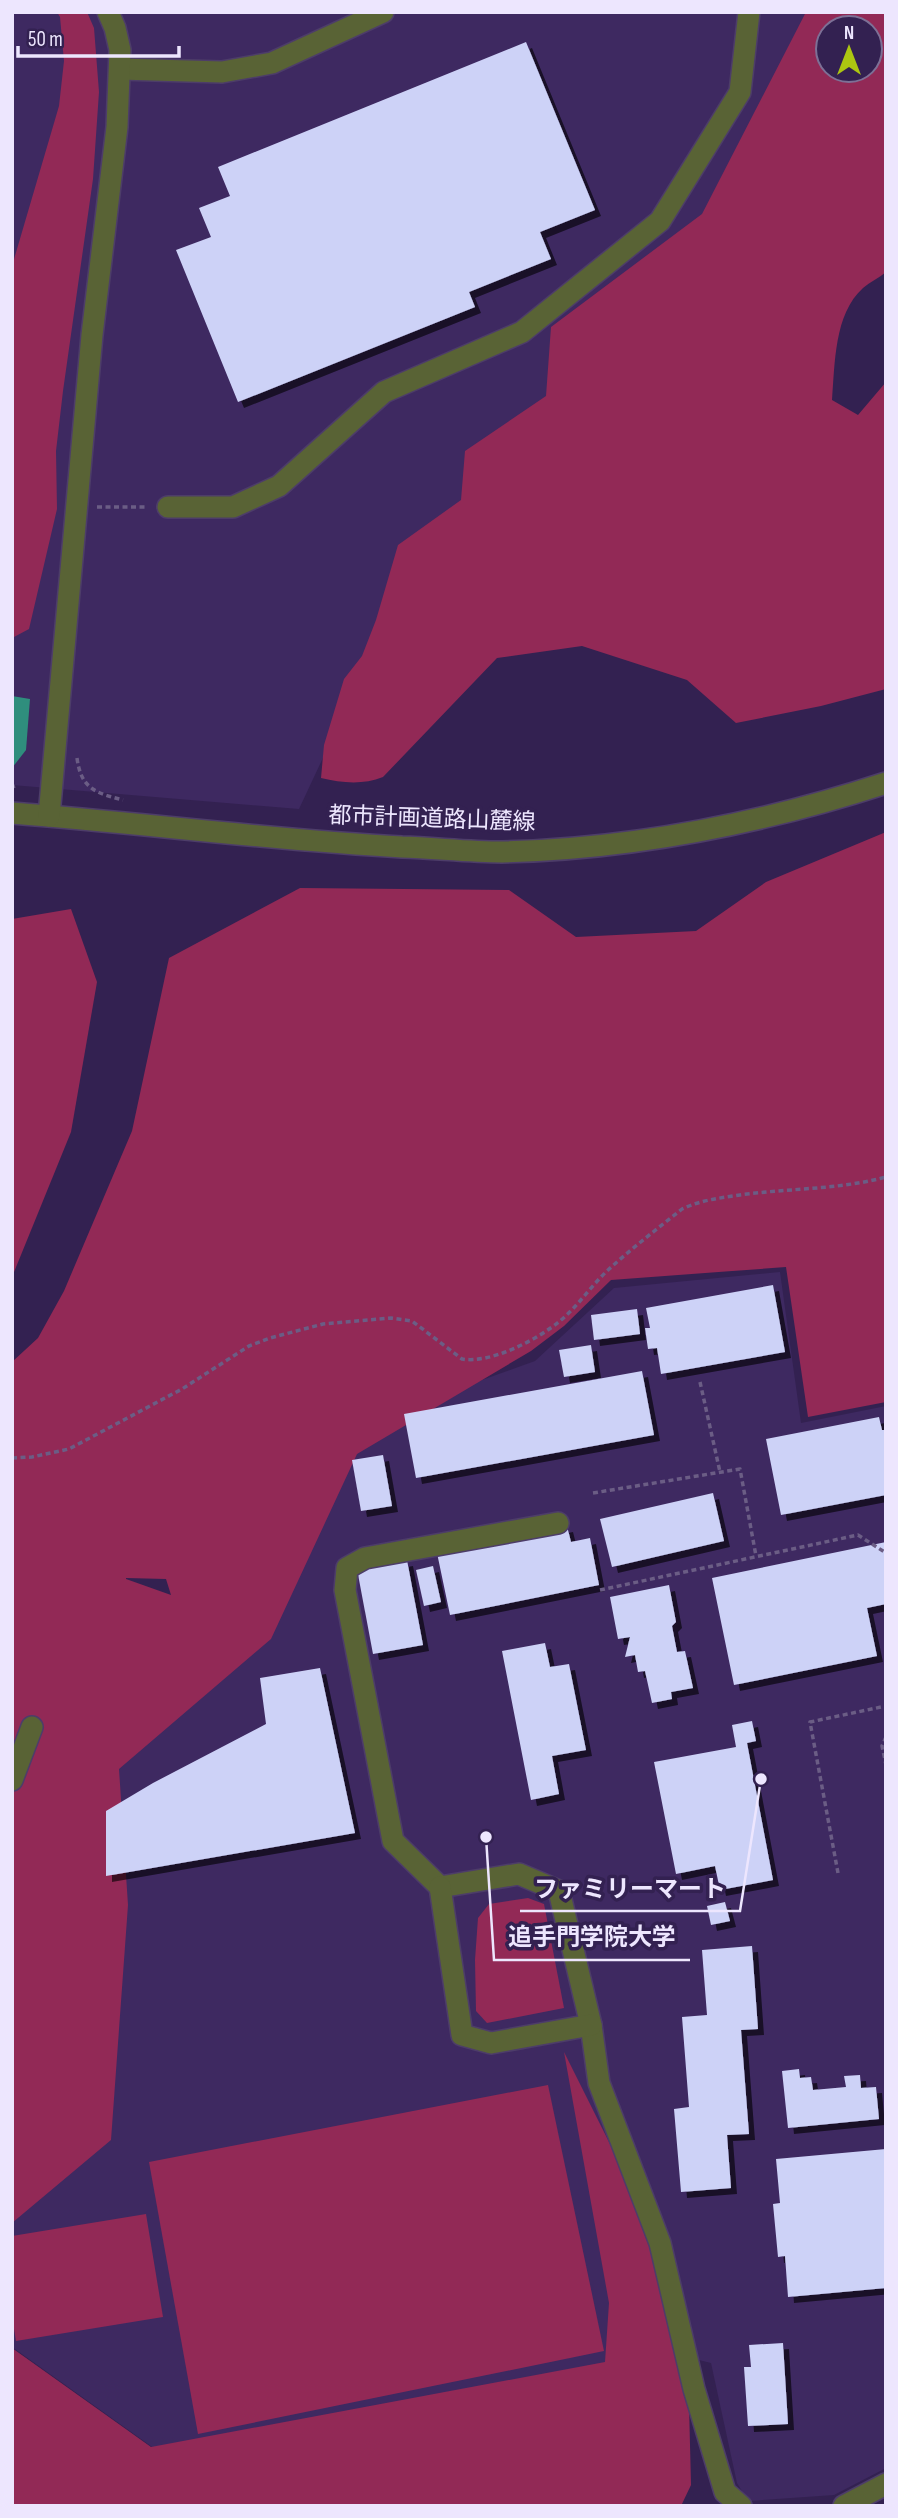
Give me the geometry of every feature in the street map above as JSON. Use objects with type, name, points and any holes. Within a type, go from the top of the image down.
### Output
[{"type":"street","points":[[49,816],[92,335],[117,127],[120,69],[115,28],[108,12]]},
{"type":"street","points":[[120,69],[222,72],[272,63],[383,12]]},
{"type":"street","points":[[168,507],[233,507],[279,486],[384,392],[522,332],[660,221],[740,92],[748,12]]},
{"type":"street","name":"都市計画道路山麓線","points":[[12,814],[311,842],[501,852],[601,846],[727,825],[830,801],[886,783]]},
{"type":"street","points":[[558,1523],[365,1558],[347,1568],[345,1590],[393,1842],[439,1887],[462,2035],[491,2043],[591,2025]]},
{"type":"street","points":[[12,1780],[32,1727]]},
{"type":"street","points":[[439,1887],[520,1874],[559,1891],[591,2025],[598,2083],[660,2244],[694,2389],[725,2492],[741,2506]]},
{"type":"street","points":[[844,2506],[886,2484]]},
{"type":"path","points":[[97,507],[168,507]]},
{"type":"path","points":[[76,746],[79,774],[96,793],[127,801]]},
{"type":"path","points":[[12,1458],[32,1457],[69,1449],[182,1389],[249,1346],[323,1325],[391,1318],[412,1321],[462,1359],[470,1361],[503,1353],[560,1322],[607,1271],[682,1209],[696,1202],[763,1192],[857,1185],[886,1177]]},
{"type":"path","points":[[699,1382],[720,1472]]},
{"type":"path","points":[[593,1493],[740,1469],[756,1556]]},
{"type":"path","points":[[600,1590],[858,1535],[886,1553]]},
{"type":"path","points":[[838,1873],[810,1722],[886,1706]]},
{"type":"path","points":[[886,1737],[883,1746],[886,1765]]},
{"type":"shaded area","points":[[12,12],[826,12],[814,14],[814,84],[823,84],[820,147],[388,619],[299,809],[12,785]]},
{"type":"shaded area","points":[[57,12],[87,12],[94,28],[99,92],[93,179],[56,451],[57,509],[29,629],[14,637],[12,266],[59,106],[64,61],[60,17]]},
{"type":"shaded area","points":[[806,12],[886,12],[886,272],[863,288],[846,311],[835,356],[832,400],[858,415],[886,382],[886,689],[821,706],[736,723],[687,680],[582,646],[497,658],[383,777],[352,782],[321,778],[324,745],[344,679],[362,656],[376,620],[398,545],[461,500],[465,451],[546,396],[551,327],[702,214]]},
{"type":"shaded area","points":[[12,696],[30,699],[26,750],[12,768]]},
{"type":"shaded area","points":[[886,832],[886,1402],[808,1417],[786,1267],[611,1280],[564,1326],[531,1351],[357,1454],[271,1639],[119,1769],[128,1905],[111,2140],[12,2223],[12,1362],[38,1338],[64,1291],[132,1131],[169,958],[300,888],[509,890],[576,937],[696,931],[766,882]],"holes":[[[126,1578],[166,1579],[171,1595]]]},
{"type":"shaded area","points":[[71,909],[97,982],[71,1132],[12,1277],[12,919]]},
{"type":"shaded area","points":[[780,1272],[801,1423],[886,1406],[886,2468],[834,2495],[748,2501],[737,2483],[711,2363],[687,2357],[197,2479],[12,2347],[12,2217],[101,1757],[348,1428],[535,1361],[614,1288]]},
{"type":"shaded area","points":[[528,1898],[544,1904],[564,2008],[487,2023],[476,2011],[478,1918],[489,1904]]},
{"type":"shaded area","points":[[564,2052],[645,2214],[688,2364],[691,2485],[681,2506],[12,2506],[12,2348],[151,2447],[605,2362],[609,2303]]},
{"type":"shaded area","points":[[548,2085],[604,2351],[198,2434],[149,2162]]},
{"type":"shaded area","points":[[146,2214],[163,2317],[16,2341],[12,2317],[12,2236]]},
{"type":"building","points":[[526,42],[595,210],[540,232],[551,259],[469,292],[475,307],[238,402],[176,250],[211,237],[199,208],[230,196],[218,167]]},
{"type":"building","points":[[773,1285],[785,1352],[661,1374],[657,1348],[648,1349],[645,1328],[650,1328],[646,1308]]},
{"type":"building","points":[[637,1309],[640,1334],[594,1340],[591,1315]]},
{"type":"building","points":[[591,1345],[595,1372],[564,1377],[559,1350]]},
{"type":"building","points":[[642,1371],[654,1435],[416,1478],[404,1414]]},
{"type":"building","points":[[879,1417],[882,1430],[886,1430],[886,1495],[781,1515],[766,1439]]},
{"type":"building","points":[[383,1455],[392,1506],[361,1511],[352,1460]]},
{"type":"building","points":[[713,1493],[724,1541],[612,1567],[600,1519]]},
{"type":"building","points":[[567,1526],[571,1542],[590,1538],[599,1585],[450,1615],[437,1553]]},
{"type":"building","points":[[886,1542],[886,1604],[867,1608],[877,1656],[734,1685],[712,1578]]},
{"type":"building","points":[[407,1560],[423,1645],[373,1654],[357,1569]]},
{"type":"building","points":[[433,1566],[441,1602],[424,1606],[416,1570]]},
{"type":"building","points":[[669,1585],[676,1622],[672,1626],[677,1652],[685,1651],[693,1688],[671,1692],[672,1699],[652,1703],[645,1671],[638,1672],[635,1655],[625,1657],[630,1637],[618,1639],[610,1597]]},
{"type":"building","points":[[545,1643],[550,1667],[569,1664],[586,1750],[552,1756],[559,1794],[531,1800],[502,1651]]},
{"type":"building","points":[[320,1668],[355,1833],[106,1876],[106,1811],[153,1783],[266,1724],[260,1678]]},
{"type":"building","points":[[752,1721],[756,1741],[747,1743],[773,1880],[720,1890],[715,1866],[676,1874],[654,1762],[736,1747],[732,1725]]},
{"type":"building","points":[[725,1902],[730,1921],[711,1925],[707,1906]]},
{"type":"building","points":[[752,1946],[758,2029],[741,2030],[749,2134],[727,2135],[731,2188],[681,2192],[674,2109],[689,2107],[682,2017],[707,2015],[702,1950]]},
{"type":"building","points":[[799,2069],[800,2078],[811,2077],[813,2090],[846,2087],[844,2076],[860,2075],[861,2088],[876,2087],[879,2119],[788,2128],[782,2071]]},
{"type":"building","points":[[886,2149],[886,2288],[788,2297],[785,2256],[778,2257],[773,2204],[780,2203],[776,2159]]},
{"type":"building","points":[[783,2343],[788,2424],[748,2426],[744,2367],[751,2367],[749,2345]]},
{"type":"place","name":"ファミリーマート","points":[[761,1779]]},
{"type":"place","name":"追手門学院大学","points":[[486,1837]]}]
